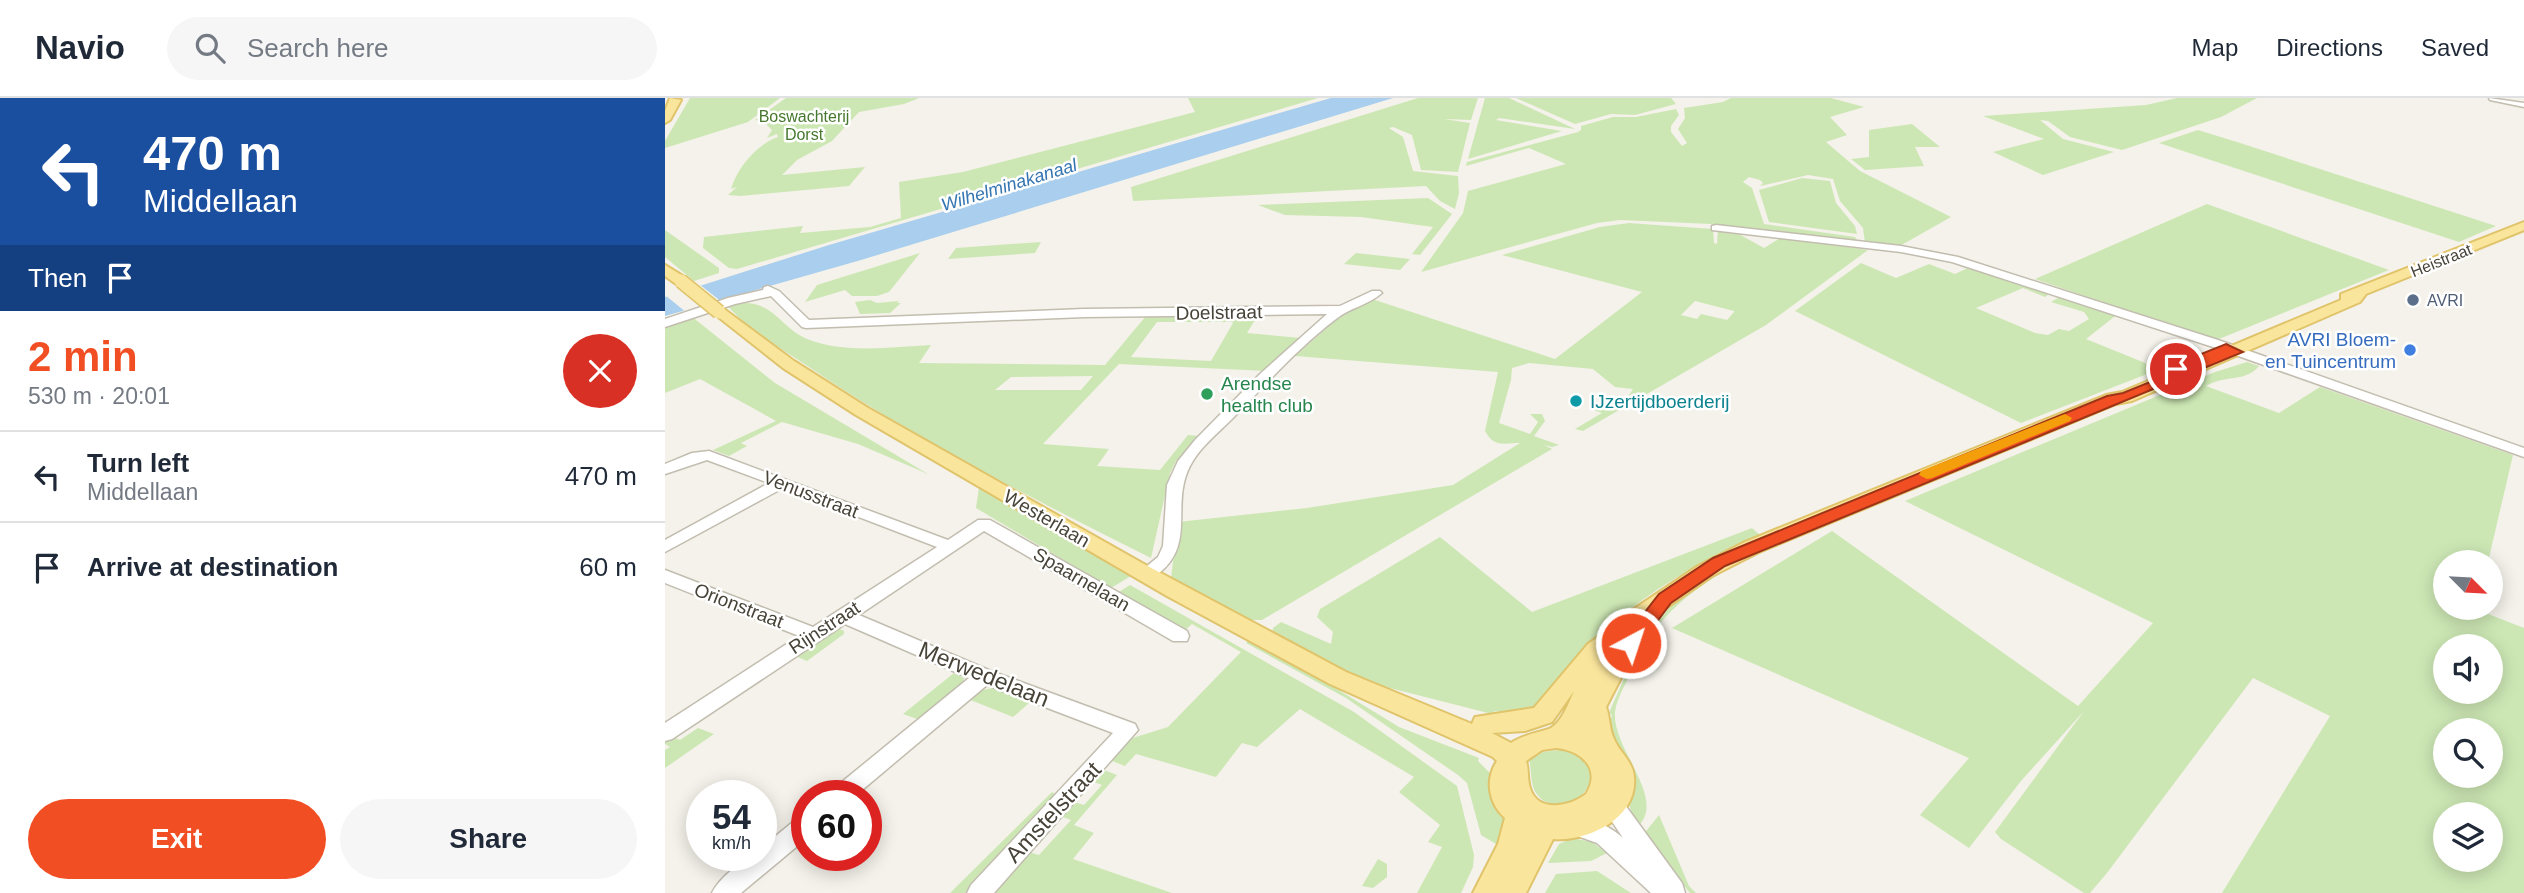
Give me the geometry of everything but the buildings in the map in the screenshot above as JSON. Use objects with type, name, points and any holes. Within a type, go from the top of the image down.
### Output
[{"type":"main road","points":[[665,107],[674,98]]},
{"type":"main road","points":[[665,120],[672,111],[676,100],[674,98]]},
{"type":"main road","name":"Heistraat","points":[[1622,633],[1636,618],[1705,571],[1752,547],[2112,399],[2126,397],[2355,299],[2359,294],[2524,226]]},
{"type":"main road","name":"Westerlaan","points":[[665,268],[767,349],[867,415],[1145,575],[1356,688],[1434,717],[1484,724],[1519,739],[1545,740]]},
{"type":"main road","points":[[1488,893],[1512,845],[1553,824],[1596,820],[1608,797],[1607,779],[1597,745],[1585,734],[1594,709],[1617,664],[1665,598]]},
{"type":"main road","points":[[1484,724],[1525,721],[1543,715],[1592,654],[1622,633]]},
{"type":"main road","points":[[1553,824],[1505,797],[1502,784],[1507,764],[1572,720],[1607,652],[1622,633]]},
{"type":"main road","name":"Westerlaan","points":[[1434,717],[1463,744],[1507,764]]},
{"type":"main road","points":[[1545,740],[1597,745]]},
{"type":"main road","points":[[1507,764],[1516,767],[1517,788],[1526,804],[1553,824],[1554,836],[1537,863],[1516,883]]},
{"type":"street","points":[[2493,98],[2524,106]]},
{"type":"street","points":[[1716,228],[1901,249],[1954,259],[2044,286],[2524,453]]},
{"type":"street","name":"Doelstraat","points":[[665,323],[770,291],[806,324],[1056,314],[1341,310]]},
{"type":"street","points":[[1145,575],[1165,560],[1171,545],[1175,485],[1183,464],[1214,428],[1265,377],[1341,310],[1376,293]]},
{"type":"street","name":"Venusstraat","points":[[667,465],[709,455],[949,546]]},
{"type":"street","points":[[665,547],[782,483]]},
{"type":"street","name":"Rijnstraat","points":[[665,733],[984,524]]},
{"type":"street","name":"Spaarnelaan","points":[[984,524],[1180,635]]},
{"type":"street","name":"Orionstraat","points":[[665,576],[813,634]]},
{"type":"street","name":"Merwedelaan","points":[[842,615],[983,676],[1128,730]]},
{"type":"street","points":[[859,780],[983,676]]},
{"type":"street","name":"Amstelstraat","points":[[979,893],[1128,730]]},
{"type":"street","points":[[1608,797],[1676,893]]},
{"type":"street","points":[[1553,824],[1605,836],[1668,893]]},
{"type":"street","points":[[725,893],[791,837]]},
{"type":"green space","points":[[690,98],[780,98],[748,122],[665,148],[665,141]]},
{"type":"green space","name":"Boswachterij Dorst","points":[[786,98],[919,98],[904,104],[859,112],[832,141],[797,160],[782,175],[865,167],[849,186],[728,195],[737,187],[731,189],[749,158],[763,145],[778,137],[777,134],[767,138],[772,130],[765,123],[755,120]]},
{"type":"green space","points":[[1188,98],[1318,98],[737,269],[729,268],[703,248],[704,237],[803,226],[800,233],[870,227],[901,218],[899,182],[963,172],[1195,112]]},
{"type":"green space","points":[[1418,98],[1478,98],[1471,120],[1444,119],[1470,123],[1458,172],[1421,170],[1412,135],[1393,127],[1389,128],[1403,137],[1413,171],[1458,176],[1459,193],[1455,209],[1440,201],[1426,186],[1133,201],[1131,187]]},
{"type":"green space","points":[[1485,98],[1509,98],[1575,129],[1499,118],[1496,120],[1562,131],[1468,159]]},
{"type":"green space","points":[[1516,98],[1671,98],[1676,104],[1635,115],[1611,114],[1575,124]]},
{"type":"green space","points":[[1731,98],[1831,98],[1864,107],[1830,117],[1847,135],[1826,142],[1860,171],[1951,217],[1898,247],[1865,243],[1863,228],[1840,201],[1833,179],[1808,175],[1760,186],[1763,183],[1760,180],[1749,177],[1743,182],[1752,188],[1764,224],[1855,237],[1859,243],[1711,224],[1620,220],[1597,223],[1421,272],[1463,213],[1468,191],[1566,164],[1529,148],[1466,166],[1467,162],[1578,132],[1581,126],[1613,117],[1636,117],[1676,109],[1679,115],[1671,126],[1671,132],[1682,146],[1687,143],[1678,129],[1685,118],[1684,108],[1723,102]]},
{"type":"green space","points":[[2177,98],[2257,98],[2221,117],[2122,150],[2070,137],[2048,121],[2040,120],[2063,139],[2114,152],[2043,175],[1993,152],[2044,139],[1983,116],[2146,105]]},
{"type":"green space","points":[[1912,124],[1940,147],[1915,147],[1924,166],[1865,170],[1851,159],[1869,157],[1869,130]]},
{"type":"green space","points":[[2198,130],[2496,226],[2459,242],[2159,143]]},
{"type":"green space","points":[[1802,178],[1830,181],[1836,203],[1855,226],[1857,234],[1769,222],[1759,190]]},
{"type":"green space","points":[[1428,198],[1452,214],[1420,255],[1412,254],[1433,227],[1361,217],[1285,215],[1258,205]]},
{"type":"green space","points":[[2207,204],[2389,270],[2219,339],[2198,335],[2035,279]]},
{"type":"green space","points":[[1629,223],[1713,229],[1714,243],[1717,244],[1718,230],[1735,232],[1764,248],[1782,237],[1868,250],[1766,325],[1583,431],[1575,429],[1602,413],[1591,409],[1591,406],[1605,407],[1621,403],[1633,389],[1615,387],[1593,369],[1529,363],[1512,368],[1499,423],[1530,434],[1538,422],[1530,414],[1542,414],[1545,421],[1534,436],[1559,445],[1544,445],[1552,449],[1262,620],[1249,620],[1171,578],[1178,522],[1307,508],[1453,485],[1520,443],[1496,442],[1485,431],[1498,372],[1295,356],[1336,320],[1372,299],[1555,359],[1642,292],[1502,255],[1600,227]],"holes":[[[1695,301],[1734,311],[1727,320],[1701,314],[1697,319],[1681,315]]]},
{"type":"green space","points":[[665,230],[719,268],[719,273],[694,281],[665,257]]},
{"type":"green space","points":[[1041,242],[1035,253],[948,259],[956,248]]},
{"type":"green space","points":[[920,253],[889,292],[877,296],[852,296],[845,290],[805,302],[817,285]]},
{"type":"green space","points":[[1356,253],[1410,259],[1400,270],[1344,264]]},
{"type":"green space","points":[[1861,263],[1896,278],[1929,264],[1955,274],[1972,266],[2053,291],[2045,297],[2023,288],[1976,308],[2035,333],[2048,335],[2059,329],[2069,331],[2089,319],[2084,312],[2051,302],[2063,295],[2119,313],[2086,339],[2160,369],[2021,423],[1795,311]]},
{"type":"green space","points":[[870,300],[877,303],[901,303],[890,313],[860,314],[855,302]]},
{"type":"green space","points":[[756,304],[772,312],[799,335],[837,347],[931,345],[919,363],[1105,365],[1146,316],[1258,315],[1247,333],[1301,338],[1267,371],[1119,364],[1043,444],[1109,449],[1097,466],[1160,470],[1188,435],[1200,436],[1176,461],[1170,473],[1151,558],[1021,492],[894,421],[767,340],[727,305]],"holes":[[[1157,322],[1232,322],[1233,323],[1211,361],[1131,357]],[[1093,376],[1081,390],[995,390],[1011,377]]]},
{"type":"green space","points":[[691,316],[775,383],[928,474],[858,444],[782,422],[741,443],[747,446],[729,456],[713,450],[776,421],[700,379],[665,393],[665,326]]},
{"type":"green space","points":[[2247,362],[2259,366],[2248,375],[2206,386],[2279,413],[2320,387],[2513,455],[2491,550],[2433,550],[2433,620],[2503,620],[2524,628],[2524,893],[2222,893],[2330,716],[2253,678],[2107,873],[2090,893],[2084,893],[2001,839],[1995,832],[2084,711],[2021,781],[1969,848],[1920,815],[1969,758],[1672,628],[1832,531],[2078,706],[2153,623],[1905,501],[2215,372]]},
{"type":"green space","points":[[979,487],[1131,576],[1111,588],[976,508]]},
{"type":"green space","points":[[1829,522],[1831,524],[1761,553],[1716,577],[1675,607],[1651,636],[1623,689],[1615,712],[1621,741],[1646,801],[1646,814],[1639,825],[1630,807],[1627,764],[1611,733],[1612,715],[1609,713],[1643,643],[1673,604],[1713,574],[1759,551]]},
{"type":"green space","points":[[1752,528],[1761,536],[1692,569],[1659,588],[1628,611],[1563,678],[1560,677],[1534,709],[1506,713],[1495,711],[1492,714],[1370,683],[1273,633],[1273,628],[1281,622],[1331,644],[1333,632],[1317,617],[1320,609],[1440,537],[1532,612]]},
{"type":"green space","points":[[1130,585],[1354,712],[1457,786],[1474,855],[1473,867],[1461,893],[1417,893],[1442,847],[1428,842],[1440,825],[1399,792],[1414,777],[1300,709],[1257,747],[1242,743],[1216,777],[1136,754],[1125,766],[1112,761],[1109,756],[1123,741],[1168,727],[1241,652],[1192,624],[1183,632],[1119,592]]},
{"type":"green space","points":[[838,628],[844,631],[844,634],[807,661],[793,655]]},
{"type":"green space","points":[[1249,640],[1399,727],[1479,758],[1478,761],[1491,774],[1505,820],[1501,847],[1481,835],[1467,783],[1458,775],[1346,698],[1246,643]]},
{"type":"green space","points":[[954,673],[964,678],[963,685],[920,720],[903,714]]},
{"type":"green space","points":[[992,688],[1029,703],[1013,717],[968,699],[978,691]]},
{"type":"green space","points":[[698,728],[714,734],[665,768],[665,750],[670,747],[665,744],[665,740],[670,736],[680,740]]},
{"type":"green space","points":[[1560,750],[1580,758],[1589,769],[1590,781],[1584,792],[1574,801],[1561,805],[1548,803],[1536,793],[1529,760],[1543,752]]},
{"type":"green space","points":[[1104,770],[1117,775],[1074,825],[1094,833],[1073,859],[1172,893],[993,893],[1025,851],[1039,855],[1071,820],[1057,815],[1070,801],[1084,805],[1102,785],[1088,780],[1096,771]]},
{"type":"green space","points":[[1052,792],[1055,794],[965,893],[950,893]]},
{"type":"green space","points":[[1659,815],[1689,886],[1696,893],[1690,893],[1643,835]]},
{"type":"green space","points":[[1572,838],[1592,842],[1607,853],[1591,861],[1548,863],[1559,844]]},
{"type":"green space","points":[[1378,859],[1387,864],[1387,877],[1373,888],[1362,886]]},
{"type":"green space","points":[[1597,871],[1631,893],[1545,893],[1556,874]]},
{"type":"water","points":[[1331,98],[1393,98],[861,260],[665,316],[665,297],[829,245]]},
{"type":"pier","points":[[699,284],[722,302],[687,313],[665,295]]},
{"type":"slow traffic","points":[[1927,475],[2065,418]]},
{"type":"place","name":"AVRI","points":[[2413,300]]},
{"type":"place","name":"AVRI Bloem- en Tuincentrum","points":[[2410,350]]},
{"type":"place","name":"Arendse health club","points":[[1207,394]]},
{"type":"place","name":"IJzertijdboerderij","points":[[1576,401]]},
{"type":"route","points":[[1631,643],[1665,598],[1719,562],[2112,399],[2126,397],[2237,352],[2226,348],[2176,369]]},
{"type":"water label","name":"Wilhelminakanaal","points":[[1009,185]]}]
